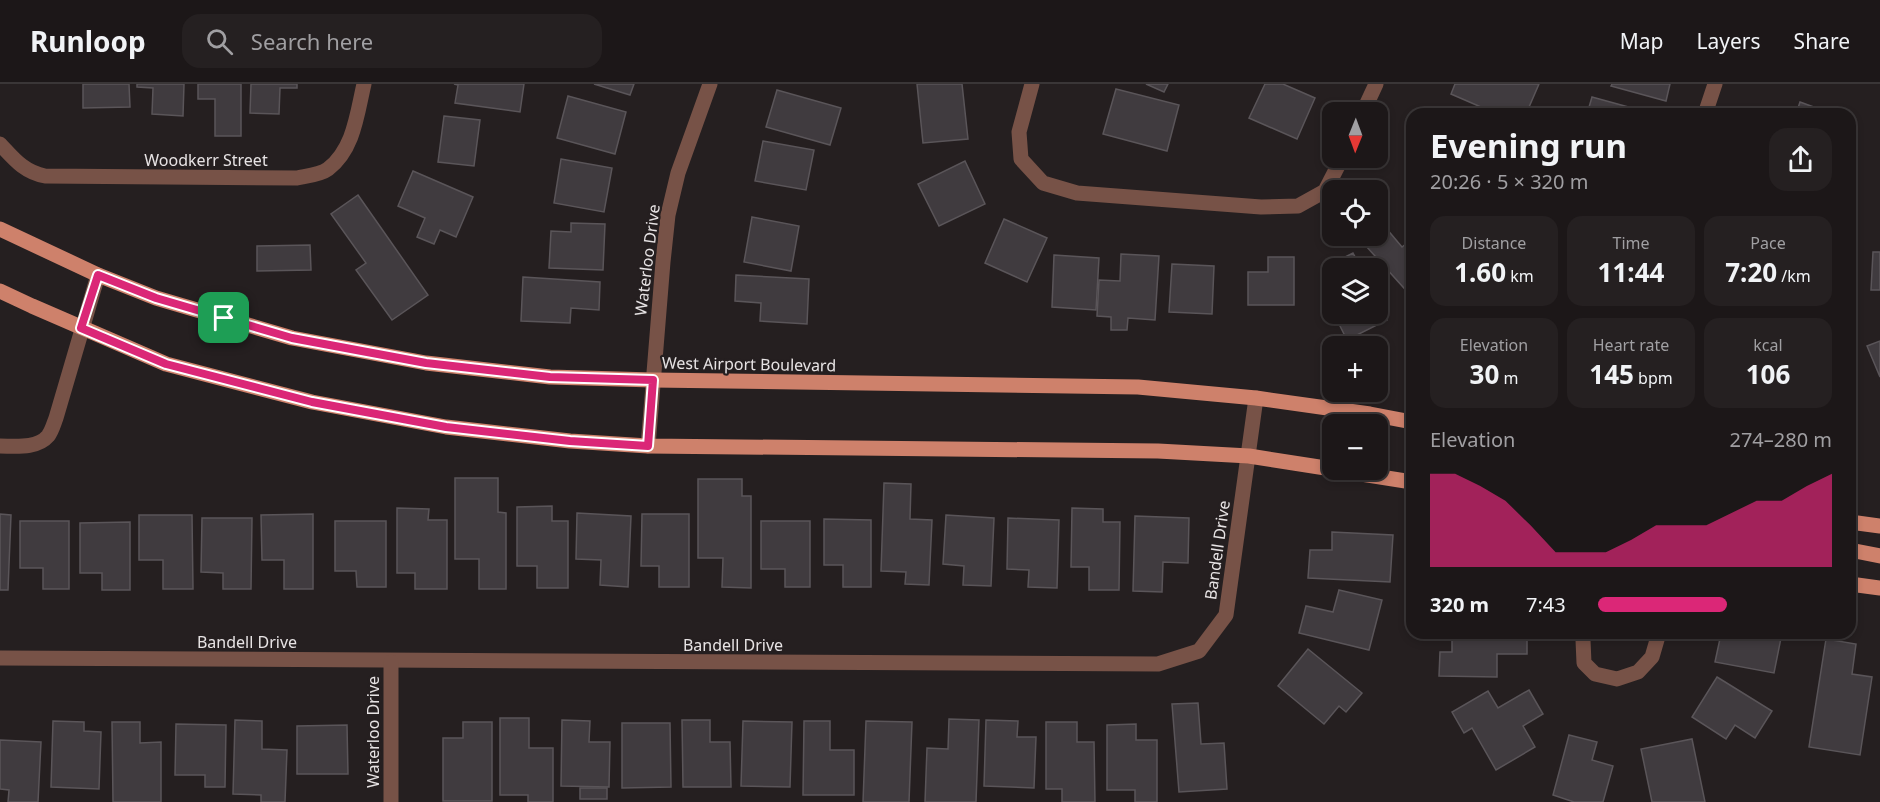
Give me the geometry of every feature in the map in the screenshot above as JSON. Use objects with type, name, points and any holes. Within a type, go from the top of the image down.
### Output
[{"type":"main road","name":"West Airport Boulevard","points":[[0,229],[98,275],[156,298],[292,338],[437,364],[550,377],[1138,387],[1256,398],[1406,421]]},
{"type":"main road","points":[[0,291],[166,364],[312,402],[446,427],[570,441],[648,446],[1158,451],[1249,456],[1322,467]]},
{"type":"main road","points":[[1388,478],[1406,481]]},
{"type":"main road","points":[[1856,523],[1880,526]]},
{"type":"main road","points":[[1856,551],[1880,556]]},
{"type":"main road","points":[[1856,585],[1880,588]]},
{"type":"street","name":"Woodkerr Street","points":[[0,144],[23,168],[33,174],[45,176],[297,178],[326,171],[341,155],[354,130],[364,84]]},
{"type":"street","name":"Waterloo Drive","points":[[648,446],[668,215],[678,173],[710,84]]},
{"type":"street","points":[[1032,84],[1019,132],[1021,159],[1043,183],[1077,193],[1260,207],[1298,206],[1325,191],[1337,168]]},
{"type":"street","points":[[1368,102],[1376,84]]},
{"type":"street","points":[[1708,108],[1715,84]]},
{"type":"street","points":[[0,446],[39,444],[49,435],[98,275]]},
{"type":"street","name":"Bandell Drive","points":[[0,658],[391,662],[1158,664],[1199,651],[1226,615],[1256,398]]},
{"type":"street","points":[[1583,639],[1584,663],[1595,674],[1617,679],[1638,672],[1652,657],[1657,639]]},
{"type":"street","name":"Waterloo Drive","points":[[391,662],[391,802]]},
{"type":"building","points":[[83,84],[129,84],[130,107],[83,108]]},
{"type":"building","points":[[137,84],[184,84],[183,116],[152,114],[153,88],[137,87]]},
{"type":"building","points":[[198,84],[241,84],[241,136],[215,136],[215,99],[198,99]]},
{"type":"building","points":[[251,84],[297,84],[297,88],[280,88],[279,114],[250,113]]},
{"type":"building","points":[[454,84],[524,84],[520,112],[455,103],[458,85]]},
{"type":"building","points":[[594,84],[634,84],[630,95]]},
{"type":"building","points":[[917,84],[962,84],[968,139],[923,143]]},
{"type":"building","points":[[1146,84],[1168,84],[1164,92]]},
{"type":"building","points":[[1265,84],[1283,84],[1315,98],[1297,139],[1249,118]]},
{"type":"building","points":[[1455,84],[1539,84],[1529,108],[1483,108],[1451,94]]},
{"type":"building","points":[[1612,84],[1670,84],[1666,101],[1611,86]]},
{"type":"building","points":[[1116,89],[1179,105],[1167,151],[1103,134]]},
{"type":"building","points":[[777,90],[841,108],[830,145],[766,127]]},
{"type":"building","points":[[568,96],[626,112],[615,154],[557,138]]},
{"type":"building","points":[[1592,97],[1632,108],[1589,108]]},
{"type":"building","points":[[1800,102],[1816,108],[1798,108]]},
{"type":"building","points":[[444,116],[480,120],[474,166],[438,162]]},
{"type":"building","points":[[763,141],[814,150],[806,190],[755,181]]},
{"type":"building","points":[[561,159],[612,168],[604,212],[554,203]]},
{"type":"building","points":[[965,161],[985,204],[939,226],[918,184]]},
{"type":"building","points":[[413,171],[473,197],[456,237],[440,230],[434,244],[417,237],[425,218],[398,206]]},
{"type":"building","points":[[358,195],[428,295],[392,320],[356,270],[366,263],[331,214]]},
{"type":"building","points":[[752,217],[799,226],[791,271],[744,262]]},
{"type":"building","points":[[1004,219],[1047,238],[1027,282],[985,263]]},
{"type":"building","points":[[571,223],[605,224],[603,270],[549,268],[551,231],[571,232]]},
{"type":"building","points":[[1388,230],[1402,247],[1406,244],[1406,290],[1388,270],[1388,258],[1377,258],[1366,246],[1388,246]]},
{"type":"building","points":[[310,245],[311,270],[257,271],[257,246]]},
{"type":"building","points":[[1873,252],[1880,252],[1880,290],[1871,290]]},
{"type":"building","points":[[1353,253],[1356,258],[1343,258]]},
{"type":"building","points":[[1121,254],[1159,256],[1155,320],[1128,318],[1127,330],[1111,330],[1111,317],[1097,316],[1099,280],[1120,281]]},
{"type":"building","points":[[1054,255],[1099,258],[1096,310],[1052,307]]},
{"type":"building","points":[[1268,257],[1294,257],[1294,305],[1248,305],[1248,272],[1268,272]]},
{"type":"building","points":[[1172,264],[1214,266],[1212,314],[1169,312]]},
{"type":"building","points":[[736,275],[809,279],[807,324],[760,321],[761,303],[735,301]]},
{"type":"building","points":[[523,277],[600,282],[599,310],[571,308],[570,323],[521,321]]},
{"type":"building","points":[[1339,324],[1379,324],[1355,336],[1345,336]]},
{"type":"building","points":[[1880,341],[1880,377],[1867,346]]},
{"type":"building","points":[[455,478],[498,478],[498,512],[506,513],[506,589],[479,589],[479,559],[455,559]]},
{"type":"building","points":[[698,479],[742,479],[742,496],[751,496],[751,588],[722,587],[723,558],[698,558]]},
{"type":"building","points":[[884,483],[911,484],[910,519],[932,520],[929,585],[905,584],[906,572],[881,571]]},
{"type":"building","points":[[552,506],[552,521],[568,521],[568,588],[537,588],[537,566],[517,566],[517,507]]},
{"type":"building","points":[[397,508],[429,509],[428,520],[447,520],[447,589],[415,589],[415,573],[397,573]]},
{"type":"building","points":[[1072,508],[1103,509],[1103,522],[1120,522],[1119,590],[1089,590],[1089,567],[1071,567]]},
{"type":"building","points":[[577,513],[631,516],[628,587],[600,585],[601,560],[576,559]]},
{"type":"building","points":[[0,514],[11,515],[8,590],[0,590]]},
{"type":"building","points":[[313,514],[313,589],[284,589],[284,560],[262,560],[261,515]]},
{"type":"building","points":[[642,514],[689,514],[689,587],[659,587],[659,566],[641,566]]},
{"type":"building","points":[[139,515],[192,515],[193,589],[163,589],[163,560],[139,560]]},
{"type":"building","points":[[946,515],[994,518],[991,586],[963,585],[964,566],[943,564]]},
{"type":"building","points":[[1135,516],[1189,518],[1188,563],[1163,562],[1162,592],[1133,591]]},
{"type":"building","points":[[202,518],[252,518],[251,589],[223,589],[223,573],[201,572]]},
{"type":"building","points":[[1008,518],[1059,520],[1057,588],[1028,587],[1029,570],[1007,569]]},
{"type":"building","points":[[824,519],[871,520],[871,587],[843,587],[843,565],[824,565]]},
{"type":"building","points":[[20,521],[69,521],[69,589],[43,589],[43,568],[20,568]]},
{"type":"building","points":[[335,521],[386,521],[386,587],[357,587],[356,571],[335,571]]},
{"type":"building","points":[[761,521],[810,521],[810,587],[785,587],[785,569],[761,569]]},
{"type":"building","points":[[130,522],[130,590],[102,590],[102,573],[80,573],[80,523]]},
{"type":"building","points":[[1332,532],[1393,535],[1390,582],[1308,578],[1310,550],[1332,550]]},
{"type":"building","points":[[1339,590],[1382,600],[1369,650],[1299,633],[1306,606],[1333,612]]},
{"type":"building","points":[[1452,639],[1527,639],[1527,654],[1497,654],[1497,677],[1439,676],[1440,652],[1452,652]]},
{"type":"building","points":[[1720,639],[1781,639],[1774,673],[1715,662]]},
{"type":"building","points":[[1826,639],[1856,644],[1852,674],[1872,677],[1860,755],[1809,747]]},
{"type":"building","points":[[1308,649],[1362,693],[1346,712],[1339,706],[1324,724],[1278,686]]},
{"type":"building","points":[[1717,677],[1772,711],[1755,738],[1735,725],[1726,739],[1692,717]]},
{"type":"building","points":[[1529,690],[1543,714],[1523,726],[1535,747],[1496,770],[1472,728],[1464,733],[1452,712],[1488,691],[1498,708]]},
{"type":"building","points":[[1198,703],[1201,744],[1224,743],[1227,789],[1179,792],[1172,704]]},
{"type":"building","points":[[500,718],[529,718],[529,748],[553,748],[553,802],[528,802],[528,795],[500,795]]},
{"type":"building","points":[[949,719],[979,720],[976,802],[925,802],[927,748],[948,749]]},
{"type":"building","points":[[235,720],[262,721],[262,749],[287,750],[285,802],[261,802],[261,795],[233,794]]},
{"type":"building","points":[[562,720],[590,721],[589,742],[610,742],[609,787],[561,786]]},
{"type":"building","points":[[682,720],[710,720],[710,742],[730,742],[731,787],[683,787]]},
{"type":"building","points":[[986,720],[1018,721],[1017,737],[1036,737],[1034,788],[984,786]]},
{"type":"building","points":[[53,721],[84,722],[84,731],[101,732],[99,789],[51,787]]},
{"type":"building","points":[[743,721],[792,722],[790,787],[741,786]]},
{"type":"building","points":[[804,721],[830,721],[830,750],[854,750],[854,795],[803,795]]},
{"type":"building","points":[[866,721],[912,722],[909,802],[863,802]]},
{"type":"building","points":[[112,722],[140,722],[140,743],[161,742],[161,802],[113,802]]},
{"type":"building","points":[[463,722],[492,722],[492,801],[443,801],[443,738],[463,738]]},
{"type":"building","points":[[1046,722],[1077,722],[1077,742],[1094,742],[1095,802],[1062,802],[1062,789],[1046,789]]},
{"type":"building","points":[[622,723],[670,723],[671,787],[622,788]]},
{"type":"building","points":[[176,724],[226,725],[225,787],[205,787],[205,775],[175,775]]},
{"type":"building","points":[[1136,724],[1136,740],[1157,740],[1157,802],[1135,802],[1135,790],[1107,790],[1107,725]]},
{"type":"building","points":[[347,725],[348,774],[297,774],[297,726]]},
{"type":"building","points":[[1569,735],[1597,742],[1592,760],[1613,766],[1603,802],[1574,802],[1553,795]]},
{"type":"building","points":[[1692,739],[1705,802],[1652,802],[1641,749]]},
{"type":"building","points":[[0,740],[41,742],[38,802],[8,802],[9,790],[0,789]]},
{"type":"building","points":[[580,788],[607,788],[607,799],[580,799]]},
{"type":"route","points":[[98,275],[156,298],[224,318],[292,338],[426,363],[550,377],[653,380],[648,446],[570,441],[446,427],[312,402],[166,364],[81,328],[98,275]]}]
